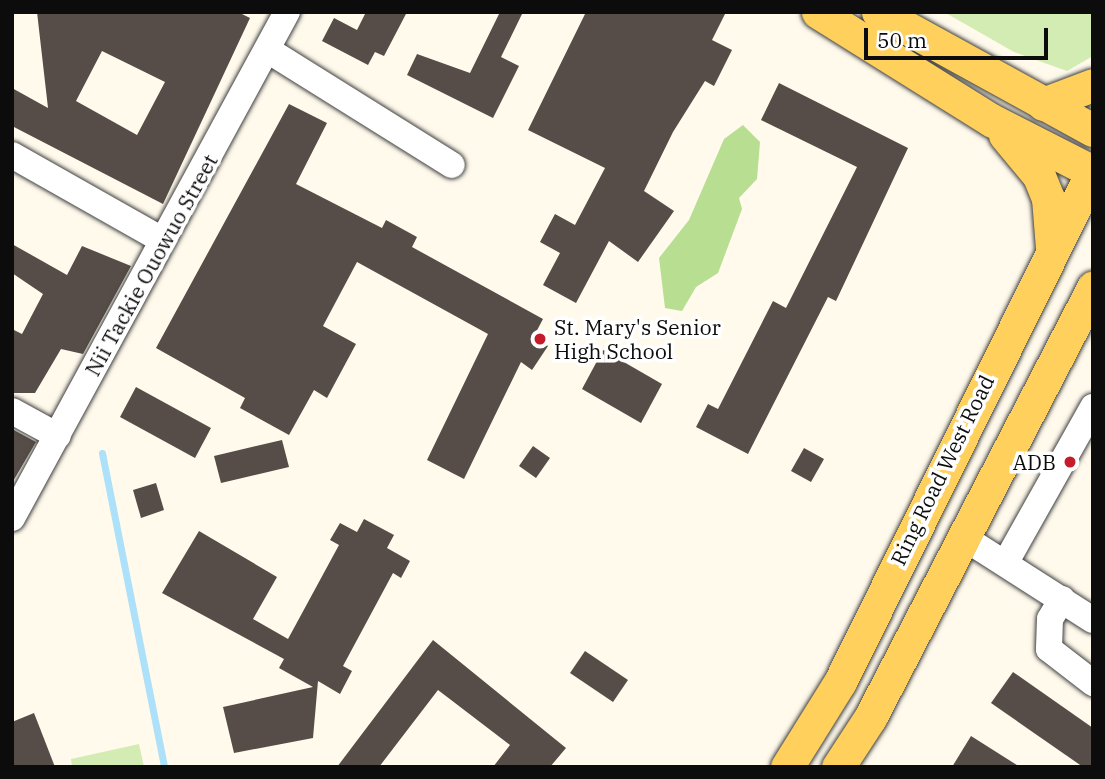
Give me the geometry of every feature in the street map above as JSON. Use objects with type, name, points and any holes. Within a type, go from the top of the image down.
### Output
[{"type":"main road","points":[[818,12],[991,120],[1092,171]]},
{"type":"main road","points":[[878,12],[1093,130]]},
{"type":"main road","points":[[1043,104],[1093,85]]},
{"type":"main road","points":[[991,120],[1040,176],[1048,198],[1052,251]]},
{"type":"main road","name":"Ring Road West Road","points":[[787,767],[839,682],[1092,171]]},
{"type":"main road","points":[[838,767],[963,537],[1093,287]]},
{"type":"street","name":"Nii Tackie Ouowuo Street","points":[[12,517],[162,240],[271,52],[279,15]]},
{"type":"street","points":[[271,52],[452,165]]},
{"type":"street","points":[[12,155],[162,240]]},
{"type":"street","points":[[1006,562],[1093,407]]},
{"type":"street","points":[[12,411],[58,436]]},
{"type":"street","points":[[963,537],[1093,620]]},
{"type":"street","points":[[1062,599],[1051,620],[1049,649],[1093,683]]},
{"type":"green space","points":[[944,12],[1093,12],[1093,56],[1067,71],[1014,52]]},
{"type":"green space","points":[[743,125],[760,142],[757,179],[739,198],[742,209],[718,273],[696,287],[682,311],[665,308],[659,258],[689,220],[724,139]]},
{"type":"green space","points":[[139,744],[144,767],[72,767],[71,759]]},
{"type":"building","points":[[37,12],[238,12],[250,18],[163,204],[12,126],[12,88],[48,108]],"holes":[[[102,51],[165,82],[137,135],[76,101]]]},
{"type":"building","points":[[366,12],[407,12],[384,56],[375,52],[368,65],[322,41],[334,18],[357,30]]},
{"type":"building","points":[[500,12],[523,12],[501,57],[519,66],[493,118],[407,75],[417,54],[470,73]]},
{"type":"building","points":[[586,12],[726,12],[712,40],[732,50],[714,86],[705,81],[673,132],[644,191],[674,211],[638,262],[609,241],[576,303],[543,285],[560,253],[540,242],[555,214],[575,225],[605,168],[528,130]]},
{"type":"building","points":[[779,83],[908,148],[836,301],[828,297],[748,454],[696,427],[708,404],[718,409],[773,301],[786,308],[857,167],[761,120]]},
{"type":"building","points":[[289,104],[327,123],[296,184],[382,228],[386,220],[417,237],[412,247],[543,319],[534,336],[548,346],[532,370],[521,362],[464,479],[427,460],[488,334],[357,262],[323,326],[356,344],[327,398],[314,390],[289,435],[240,408],[245,398],[156,348]]},
{"type":"building","points":[[12,244],[67,275],[82,246],[131,266],[83,354],[61,349],[35,393],[12,393],[12,329],[22,334],[43,294],[12,273]]},
{"type":"building","points":[[603,350],[662,384],[641,423],[582,389]]},
{"type":"building","points":[[136,387],[211,428],[195,458],[120,417]]},
{"type":"building","points":[[12,429],[36,442],[12,483]]},
{"type":"building","points":[[282,440],[289,467],[221,483],[214,456]]},
{"type":"building","points":[[533,446],[550,458],[536,478],[519,466]]},
{"type":"building","points":[[804,448],[824,459],[811,482],[791,471]]},
{"type":"building","points":[[156,483],[164,510],[141,518],[133,490]]},
{"type":"building","points":[[364,519],[394,535],[387,548],[410,561],[401,578],[393,573],[343,666],[352,671],[340,694],[318,681],[313,738],[234,753],[223,707],[313,687],[279,668],[284,659],[162,593],[199,531],[277,577],[253,619],[288,639],[339,545],[330,540],[340,523],[357,532]]},
{"type":"building","points":[[433,640],[566,748],[550,767],[493,767],[510,745],[438,690],[379,767],[337,767]]},
{"type":"building","points":[[585,651],[628,680],[613,702],[570,673]]},
{"type":"building","points":[[1013,672],[1093,728],[1093,767],[1083,767],[991,703]]},
{"type":"building","points":[[34,713],[55,767],[12,767],[12,722]]},
{"type":"building","points":[[971,736],[1020,767],[952,767]]},
{"type":"waterway","points":[[102,453],[164,767]]},
{"type":"place","name":"St. Mary's Senior High School","points":[[540,339]]},
{"type":"place","name":"ADB","points":[[1070,462]]}]
